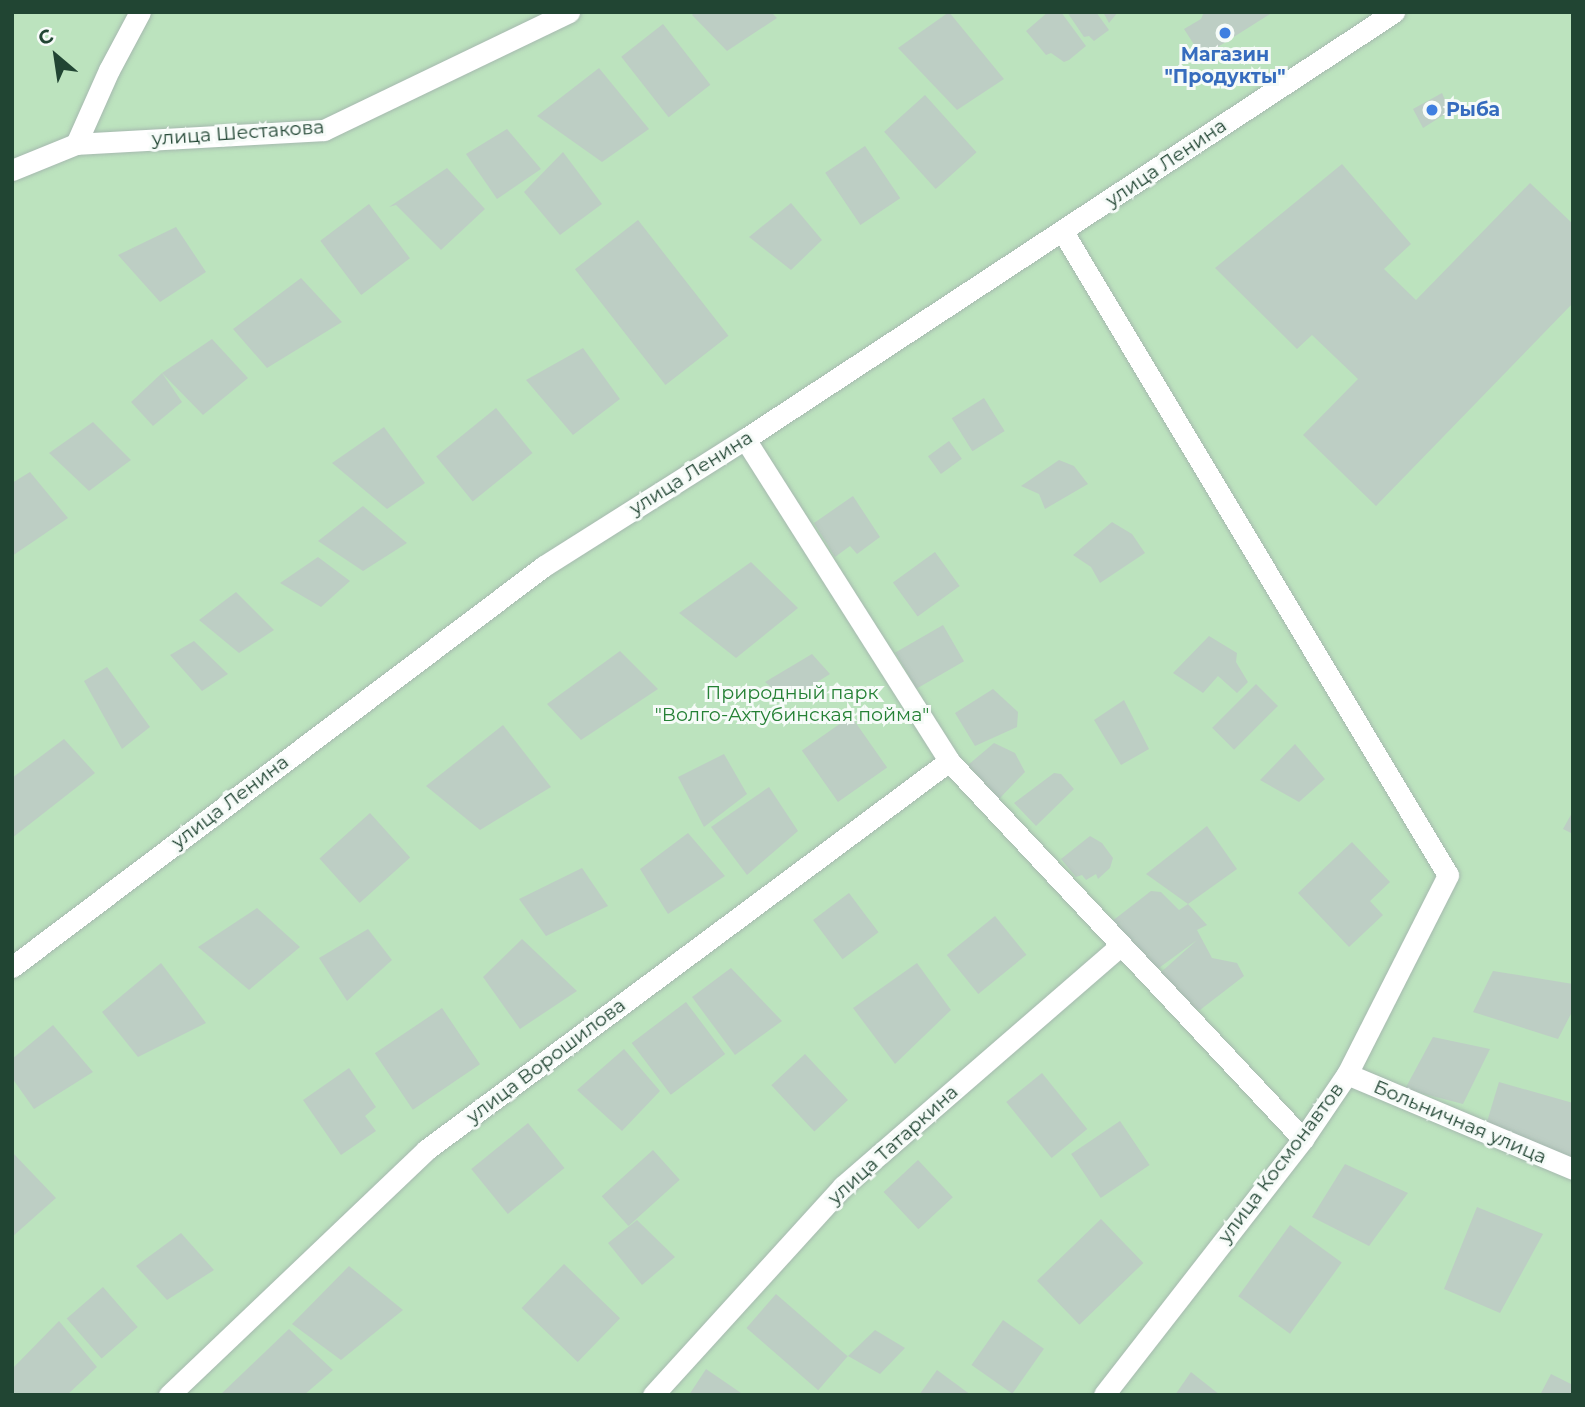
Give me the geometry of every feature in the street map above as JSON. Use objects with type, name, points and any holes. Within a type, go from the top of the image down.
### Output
[{"type":"street","points":[[76,144],[140,12]]},
{"type":"street","name":"улица Шестакова","points":[[12,170],[76,144],[324,130],[546,18],[569,12]]},
{"type":"street","name":"улица Ленина","points":[[12,967],[544,566],[1063,232],[1394,12]]},
{"type":"street","name":"улица Космонавтов","points":[[1063,232],[1448,875],[1347,1074],[1303,1139],[1104,1395]]},
{"type":"street","points":[[745,439],[949,761],[1303,1139]]},
{"type":"street","name":"улица Ворошилова","points":[[169,1395],[426,1150],[949,761]]},
{"type":"street","name":"улица Татаркина","points":[[653,1395],[843,1186],[1121,945]]},
{"type":"street","name":"Больничная улица","points":[[1347,1074],[1573,1169]]},
{"type":"green space","name":"Природный парк \"Волго-Ахтубинская пойма\"","points":[[12,12],[1573,12],[1573,1395],[12,1395]]},
{"type":"building","points":[[695,12],[771,12],[777,18],[727,51],[692,15]]},
{"type":"building","points":[[949,12],[1004,79],[957,110],[898,48]]},
{"type":"building","points":[[1048,12],[1061,12],[1086,46],[1064,62],[1051,53],[1046,55],[1026,31]]},
{"type":"building","points":[[1067,12],[1096,12],[1109,30],[1094,41],[1089,36],[1084,37]]},
{"type":"building","points":[[1103,12],[1118,12],[1109,23]]},
{"type":"building","name":"Магазин \"Продукты\"","points":[[1204,12],[1273,12],[1202,57],[1184,29],[1201,19]]},
{"type":"building","points":[[663,24],[710,85],[669,117],[621,57]]},
{"type":"building","points":[[599,68],[649,129],[602,162],[537,116]]},
{"type":"building","name":"Рыба","points":[[1442,93],[1450,111],[1423,128],[1413,109]]},
{"type":"building","points":[[925,95],[977,152],[936,189],[884,132]]},
{"type":"building","points":[[507,129],[541,169],[497,199],[466,154]]},
{"type":"building","points":[[865,146],[900,198],[860,225],[825,173]]},
{"type":"building","points":[[563,152],[602,204],[560,235],[524,192]]},
{"type":"building","points":[[1342,164],[1411,244],[1384,269],[1416,300],[1530,183],[1573,224],[1573,303],[1376,506],[1303,435],[1358,379],[1312,335],[1297,349],[1215,268]]},
{"type":"building","points":[[447,168],[485,209],[441,250],[396,205],[389,207]]},
{"type":"building","points":[[791,203],[822,240],[791,270],[749,237]]},
{"type":"building","points":[[369,204],[410,258],[361,295],[320,241]]},
{"type":"building","points":[[638,220],[729,336],[665,385],[575,269]]},
{"type":"building","points":[[176,227],[206,272],[160,302],[118,255]]},
{"type":"building","points":[[301,278],[342,322],[267,368],[233,329]]},
{"type":"building","points":[[212,339],[248,378],[203,415],[162,373]]},
{"type":"building","points":[[583,348],[620,399],[573,435],[526,380]]},
{"type":"building","points":[[162,373],[182,402],[153,426],[131,402]]},
{"type":"building","points":[[984,398],[1005,431],[972,451],[952,418]]},
{"type":"building","points":[[496,408],[533,453],[473,502],[436,456]]},
{"type":"building","points":[[93,422],[131,460],[89,491],[49,453]]},
{"type":"building","points":[[384,427],[425,483],[387,509],[332,463]]},
{"type":"building","points":[[949,441],[962,459],[941,474],[928,456]]},
{"type":"building","points":[[1059,460],[1074,466],[1088,484],[1045,509],[1039,494],[1021,486]]},
{"type":"building","points":[[30,472],[68,518],[12,556],[12,483]]},
{"type":"building","points":[[853,496],[880,537],[857,554],[850,546],[835,557],[814,523]]},
{"type":"building","points":[[363,506],[407,543],[363,571],[318,541]]},
{"type":"building","points":[[1112,522],[1132,534],[1145,553],[1100,583],[1091,567],[1073,555]]},
{"type":"building","points":[[935,552],[960,586],[918,617],[893,583]]},
{"type":"building","points":[[318,557],[350,581],[321,607],[280,583]]},
{"type":"building","points":[[751,562],[798,608],[736,658],[679,613]]},
{"type":"building","points":[[236,592],[274,630],[239,653],[199,620]]},
{"type":"building","points":[[943,625],[964,661],[916,689],[895,652]]},
{"type":"building","points":[[1209,636],[1237,653],[1236,662],[1248,682],[1237,693],[1218,676],[1203,693],[1173,673]]},
{"type":"building","points":[[194,641],[228,674],[202,691],[170,655]]},
{"type":"building","points":[[620,651],[658,689],[581,740],[547,704]]},
{"type":"building","points":[[812,654],[830,674],[787,701],[765,682]]},
{"type":"building","points":[[107,667],[150,727],[122,749],[84,681]]},
{"type":"building","points":[[1256,684],[1278,706],[1234,750],[1212,728]]},
{"type":"building","points":[[993,689],[1018,712],[1017,727],[975,746],[955,713]]},
{"type":"building","points":[[1124,700],[1149,749],[1121,765],[1094,720]]},
{"type":"building","points":[[851,716],[887,768],[838,802],[802,750]]},
{"type":"building","points":[[503,725],[551,787],[480,830],[426,786]]},
{"type":"building","points":[[64,739],[95,773],[12,838],[12,778]]},
{"type":"building","points":[[994,743],[1015,753],[1025,772],[999,799],[968,765]]},
{"type":"building","points":[[1295,744],[1325,779],[1299,802],[1260,780]]},
{"type":"building","points":[[724,754],[747,794],[704,827],[678,777]]},
{"type":"building","points":[[1054,773],[1061,774],[1074,789],[1036,826],[1014,803]]},
{"type":"building","points":[[769,787],[798,831],[747,875],[711,827]]},
{"type":"building","points":[[1573,811],[1573,834],[1563,829]]},
{"type":"building","points":[[370,813],[410,858],[360,903],[319,859]]},
{"type":"building","points":[[1207,826],[1237,869],[1188,904],[1146,874]]},
{"type":"building","points":[[688,833],[725,876],[668,914],[640,869]]},
{"type":"building","points":[[1090,836],[1102,843],[1113,858],[1110,868],[1098,879],[1096,874],[1086,880],[1082,875],[1076,877],[1061,859]]},
{"type":"building","points":[[1352,842],[1390,882],[1370,901],[1383,915],[1349,947],[1298,893]]},
{"type":"building","points":[[582,868],[608,906],[546,936],[519,899]]},
{"type":"building","points":[[1151,891],[1161,892],[1179,910],[1188,904],[1207,925],[1197,930],[1212,958],[1237,963],[1244,976],[1200,1010],[1173,1000],[1159,974],[1197,940],[1152,973],[1111,922]]},
{"type":"building","points":[[849,893],[878,932],[843,959],[813,920]]},
{"type":"building","points":[[257,908],[300,947],[249,990],[198,947]]},
{"type":"building","points":[[995,916],[1026,955],[978,994],[947,955]]},
{"type":"building","points":[[368,929],[392,960],[347,1001],[319,958]]},
{"type":"building","points":[[522,939],[577,991],[520,1029],[483,977]]},
{"type":"building","points":[[161,963],[206,1023],[138,1057],[102,1012]]},
{"type":"building","points":[[917,963],[951,1010],[895,1064],[853,1008]]},
{"type":"building","points":[[731,968],[782,1021],[735,1055],[692,997]]},
{"type":"building","points":[[1493,971],[1573,984],[1573,1010],[1558,1039],[1473,1012]]},
{"type":"building","points":[[686,1002],[725,1054],[671,1095],[632,1043]]},
{"type":"building","points":[[442,1008],[480,1064],[413,1110],[375,1053]]},
{"type":"building","points":[[53,1025],[93,1072],[34,1109],[12,1078],[12,1059]]},
{"type":"building","points":[[1433,1037],[1490,1049],[1463,1104],[1405,1089]]},
{"type":"building","points":[[624,1049],[660,1091],[622,1131],[577,1090]]},
{"type":"building","points":[[805,1054],[848,1100],[814,1131],[771,1085]]},
{"type":"building","points":[[349,1068],[376,1107],[365,1116],[376,1131],[341,1155],[303,1100]]},
{"type":"building","points":[[1042,1073],[1087,1129],[1052,1158],[1006,1102]]},
{"type":"building","points":[[1499,1082],[1573,1103],[1571,1159],[1486,1125]]},
{"type":"building","points":[[1120,1121],[1150,1165],[1101,1198],[1071,1154]]},
{"type":"building","points":[[528,1123],[565,1168],[508,1214],[471,1169]]},
{"type":"building","points":[[653,1150],[680,1180],[628,1226],[602,1196]]},
{"type":"building","points":[[12,1152],[56,1198],[12,1237]]},
{"type":"building","points":[[918,1160],[953,1197],[918,1229],[884,1192]]},
{"type":"building","points":[[1345,1164],[1408,1193],[1369,1246],[1312,1217]]},
{"type":"building","points":[[1477,1207],[1543,1234],[1500,1313],[1444,1289]]},
{"type":"building","points":[[1101,1219],[1143,1263],[1079,1325],[1037,1281]]},
{"type":"building","points":[[637,1220],[675,1257],[642,1285],[608,1243]]},
{"type":"building","points":[[1290,1225],[1342,1263],[1290,1334],[1238,1296]]},
{"type":"building","points":[[181,1233],[214,1270],[167,1300],[136,1266]]},
{"type":"building","points":[[564,1264],[620,1318],[578,1362],[522,1308]]},
{"type":"building","points":[[349,1266],[403,1310],[341,1360],[292,1324]]},
{"type":"building","points":[[103,1287],[138,1327],[102,1358],[67,1318]]},
{"type":"building","points":[[776,1294],[848,1356],[818,1390],[746,1328]]},
{"type":"building","points":[[1003,1320],[1044,1349],[1012,1394],[971,1365]]},
{"type":"building","points":[[59,1321],[97,1367],[67,1395],[12,1395],[12,1369]]},
{"type":"building","points":[[289,1329],[333,1370],[304,1395],[220,1395]]},
{"type":"building","points":[[875,1330],[905,1348],[880,1374],[848,1356]]},
{"type":"building","points":[[706,1369],[744,1395],[689,1395]]},
{"type":"building","points":[[937,1370],[971,1395],[919,1395]]},
{"type":"building","points":[[1191,1372],[1220,1395],[1175,1395]]},
{"type":"building","points":[[1551,1374],[1573,1385],[1573,1395],[1540,1395]]},
{"type":"place","name":"Магазин \"Продукты\"","points":[[1225,33]]},
{"type":"place","name":"Рыба","points":[[1432,110]]}]
